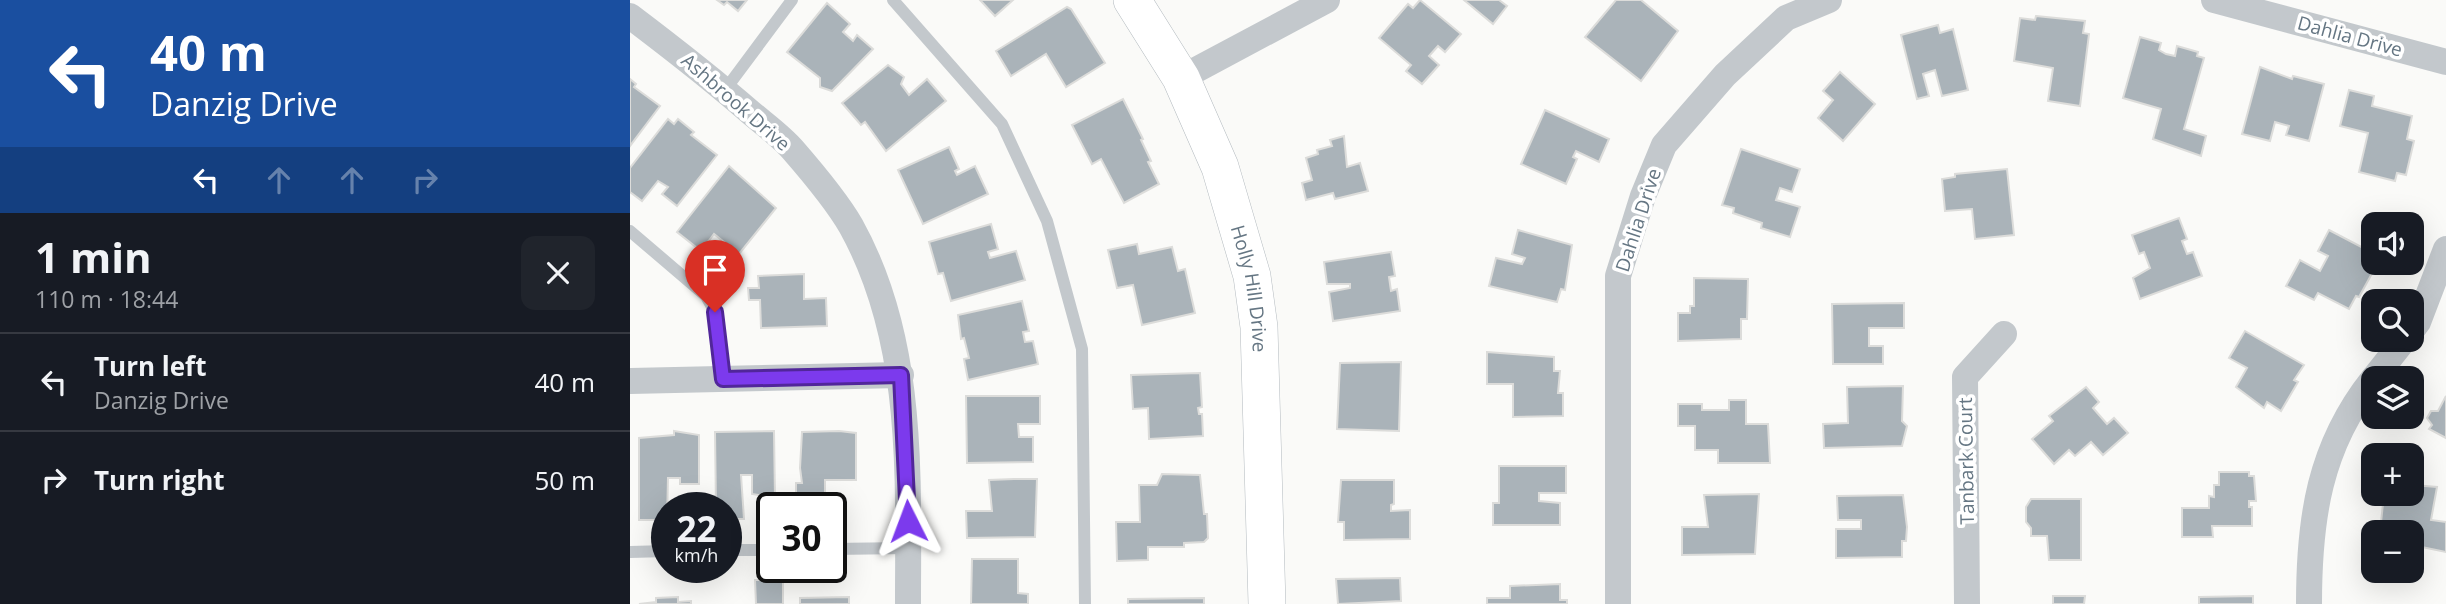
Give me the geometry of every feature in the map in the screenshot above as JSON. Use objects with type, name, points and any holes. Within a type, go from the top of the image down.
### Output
[{"type":"street","name":"Holly Hill Drive","points":[[1132,0],[1181,78],[1220,167],[1252,276],[1259,327],[1267,604]]},
{"type":"street","points":[[1181,78],[1327,0]]},
{"type":"street","name":"Dahlia Drive","points":[[1618,604],[1618,276],[1643,196],[1664,145],[1725,75],[1786,18],[1829,0]]},
{"type":"street","name":"Dahlia Drive","points":[[2214,0],[2446,62]]},
{"type":"street","name":"Ashbrook Drive","points":[[631,18],[725,90],[792,149],[850,225],[874,274],[891,323],[901,375],[908,604]]},
{"type":"street","points":[[2424,306],[2446,249]]},
{"type":"street","name":"Tanbark Court","points":[[1967,604],[1965,377],[2004,334]]},
{"type":"street","points":[[2383,366],[2394,352]]},
{"type":"street","points":[[630,381],[901,375]]},
{"type":"street","points":[[2309,604],[2309,542],[2326,465],[2349,409],[2361,394]]},
{"type":"lane","points":[[725,90],[792,0]]},
{"type":"lane","points":[[893,0],[1002,124],[1047,221],[1082,349],[1085,604]]},
{"type":"lane","points":[[630,231],[706,296],[715,312],[723,379]]},
{"type":"lane","points":[[847,549],[908,548]]},
{"type":"lane","points":[[630,552],[651,551]]},
{"type":"building","points":[[717,0],[747,0],[738,11],[727,2],[724,5]]},
{"type":"building","points":[[980,0],[1013,0],[995,16]]},
{"type":"building","points":[[1420,0],[1461,34],[1445,52],[1438,46],[1429,56],[1439,65],[1422,84],[1406,71],[1411,65],[1379,38],[1408,4],[1413,8]]},
{"type":"building","points":[[1464,0],[1499,0],[1507,6],[1493,24]]},
{"type":"building","points":[[1616,0],[1641,0],[1678,31],[1641,81],[1585,37]]},
{"type":"building","points":[[827,3],[850,24],[843,32],[853,41],[857,35],[873,49],[832,91],[820,87],[820,78],[787,52]]},
{"type":"building","points":[[1067,7],[1071,9],[1105,63],[1066,87],[1046,54],[1011,76],[996,51]]},
{"type":"building","points":[[2036,16],[2085,21],[2083,33],[2089,34],[2080,106],[2048,101],[2053,68],[2014,61],[2020,18],[2035,20]]},
{"type":"building","points":[[1938,25],[1940,33],[1953,29],[1968,90],[1942,96],[1935,70],[1923,74],[1929,96],[1917,99],[1901,35]]},
{"type":"building","points":[[2140,37],[2161,43],[2159,50],[2166,54],[2175,56],[2177,46],[2198,52],[2197,56],[2204,58],[2184,129],[2206,136],[2201,156],[2153,139],[2161,109],[2123,98]]},
{"type":"building","points":[[888,65],[904,77],[901,84],[909,95],[927,79],[946,101],[886,151],[865,122],[861,125],[842,103]]},
{"type":"building","points":[[2260,67],[2292,79],[2293,76],[2324,84],[2309,141],[2286,135],[2289,126],[2275,122],[2270,141],[2242,134]]},
{"type":"building","points":[[1840,72],[1875,104],[1843,141],[1818,118],[1833,100],[1823,91]]},
{"type":"building","points":[[630,79],[636,84],[634,87],[660,106],[630,146]]},
{"type":"building","points":[[2349,90],[2374,96],[2372,106],[2412,116],[2407,139],[2414,141],[2406,175],[2397,173],[2395,181],[2359,172],[2368,133],[2340,126]]},
{"type":"building","points":[[1123,99],[1143,139],[1141,140],[1151,161],[1148,162],[1159,184],[1124,203],[1101,159],[1092,164],[1072,125]]},
{"type":"building","points":[[1545,110],[1609,139],[1599,162],[1576,151],[1573,157],[1577,159],[1566,184],[1521,164]]},
{"type":"building","points":[[668,119],[674,124],[678,119],[694,132],[691,135],[717,155],[677,206],[662,194],[668,187],[658,181],[642,201],[630,192],[630,168]]},
{"type":"building","points":[[1344,136],[1347,167],[1360,163],[1368,191],[1335,199],[1333,193],[1306,200],[1302,183],[1312,180],[1306,158],[1318,154],[1317,150],[1332,146],[1330,140]]},
{"type":"building","points":[[949,147],[959,169],[955,171],[957,175],[975,166],[988,194],[923,224],[898,170]]},
{"type":"building","points":[[1741,149],[1800,169],[1792,192],[1780,188],[1776,200],[1800,207],[1790,237],[1761,228],[1762,223],[1733,213],[1734,208],[1722,205]]},
{"type":"building","points":[[729,166],[776,208],[739,254],[714,234],[701,251],[677,232]]},
{"type":"building","points":[[2007,169],[2014,235],[1975,239],[1972,209],[1945,211],[1942,179],[1955,177],[1955,174]]},
{"type":"building","points":[[2179,218],[2187,239],[2182,241],[2187,254],[2193,252],[2202,276],[2140,299],[2133,278],[2150,268],[2144,252],[2139,254],[2132,235]]},
{"type":"building","points":[[991,224],[998,249],[988,252],[990,258],[1016,251],[1025,280],[951,301],[943,273],[938,274],[929,242]]},
{"type":"building","points":[[1518,230],[1572,245],[1565,290],[1561,289],[1557,302],[1489,286],[1496,258],[1522,264],[1525,258],[1512,254]]},
{"type":"building","points":[[2329,230],[2361,247],[2361,275],[2371,275],[2349,309],[2318,293],[2314,300],[2286,286],[2300,260],[2320,271],[2328,256],[2318,251]]},
{"type":"building","points":[[1137,244],[1139,254],[1172,247],[1178,271],[1185,269],[1195,313],[1142,325],[1133,285],[1117,288],[1108,250]]},
{"type":"building","points":[[1391,252],[1395,276],[1389,277],[1391,291],[1397,289],[1400,311],[1333,321],[1329,292],[1350,288],[1350,284],[1327,284],[1324,262]]},
{"type":"building","points":[[804,274],[804,299],[826,298],[827,326],[761,328],[760,300],[749,300],[748,288],[759,288],[758,276]]},
{"type":"building","points":[[1694,278],[1748,279],[1747,319],[1741,319],[1741,339],[1678,341],[1678,313],[1690,313],[1690,306],[1694,306]]},
{"type":"building","points":[[1022,301],[1029,331],[1023,332],[1025,342],[1033,341],[1038,364],[968,380],[964,359],[969,358],[964,338],[961,339],[958,315]]},
{"type":"building","points":[[1904,303],[1904,328],[1869,328],[1869,346],[1883,346],[1883,364],[1833,364],[1832,304]]},
{"type":"building","points":[[2245,331],[2304,365],[2294,380],[2298,382],[2281,411],[2267,402],[2264,408],[2236,387],[2247,368],[2229,358]]},
{"type":"building","points":[[1487,352],[1554,357],[1554,371],[1560,371],[1558,393],[1563,393],[1563,416],[1513,417],[1513,384],[1487,384]]},
{"type":"building","points":[[1401,362],[1399,431],[1337,429],[1340,363]]},
{"type":"building","points":[[1200,373],[1202,407],[1198,408],[1199,414],[1202,414],[1203,436],[1149,439],[1148,408],[1133,409],[1131,375]]},
{"type":"building","points":[[1903,386],[1902,421],[1907,426],[1902,446],[1824,448],[1823,424],[1848,423],[1847,387]]},
{"type":"building","points":[[2086,387],[2099,402],[2093,408],[2107,424],[2114,418],[2128,433],[2103,455],[2091,442],[2075,456],[2069,450],[2054,464],[2032,439],[2053,421],[2049,416]]},
{"type":"building","points":[[966,396],[1040,396],[1040,424],[1018,424],[1019,437],[1033,437],[1033,462],[967,463]]},
{"type":"building","points":[[2446,396],[2446,438],[2429,429],[2432,425],[2427,418],[2431,411],[2438,411]]},
{"type":"building","points":[[1729,400],[1746,400],[1746,424],[1768,424],[1770,463],[1718,463],[1718,450],[1695,450],[1695,426],[1678,426],[1678,404],[1702,404],[1702,410],[1729,410]]},
{"type":"building","points":[[674,431],[699,435],[699,484],[680,484],[680,478],[668,478],[668,492],[651,492],[651,520],[639,520],[639,438],[674,435]]},
{"type":"building","points":[[774,431],[775,492],[752,494],[752,475],[741,475],[744,519],[742,492],[716,492],[715,432]]},
{"type":"building","points":[[802,432],[856,433],[856,480],[825,480],[825,492],[796,492],[796,483],[802,483]]},
{"type":"building","points":[[1499,466],[1566,466],[1566,493],[1539,493],[1539,501],[1560,503],[1560,525],[1493,525],[1493,503],[1499,503]]},
{"type":"building","points":[[2219,472],[2249,472],[2249,476],[2254,476],[2256,501],[2249,501],[2249,507],[2252,507],[2252,526],[2212,526],[2213,537],[2182,537],[2182,508],[2209,508],[2209,496],[2214,497],[2214,485],[2219,485]]},
{"type":"building","points":[[1162,474],[1200,475],[1208,538],[1204,542],[1184,543],[1184,547],[1148,547],[1148,560],[1117,561],[1116,522],[1140,522],[1139,485],[1157,485]]},
{"type":"building","points":[[1037,479],[1035,537],[967,538],[966,511],[992,511],[989,480]]},
{"type":"building","points":[[1341,480],[1394,480],[1394,504],[1391,505],[1391,511],[1410,510],[1410,539],[1344,540],[1344,522],[1338,522]]},
{"type":"building","points":[[2424,486],[2437,487],[2431,520],[2446,522],[2446,552],[2424,547],[2424,520],[2381,520],[2383,506],[2424,506]]},
{"type":"building","points":[[1759,494],[1755,554],[1682,555],[1682,527],[1708,527],[1704,495]]},
{"type":"building","points":[[1903,495],[1907,527],[1906,541],[1902,541],[1902,557],[1836,558],[1836,529],[1861,529],[1861,520],[1838,520],[1837,496]]},
{"type":"building","points":[[2031,499],[2081,499],[2081,560],[2049,560],[2047,536],[2031,536],[2031,528],[2026,522],[2026,507]]},
{"type":"building","points":[[972,559],[1018,559],[1018,593],[1028,594],[1028,604],[971,604]]},
{"type":"building","points":[[1400,578],[1401,601],[1338,604],[1336,579]]},
{"type":"building","points":[[755,580],[756,583],[783,583],[783,604],[756,604]]},
{"type":"building","points":[[1560,584],[1560,600],[1567,600],[1567,604],[1487,604],[1487,598],[1510,598],[1510,586]]},
{"type":"building","points":[[2053,596],[2085,596],[2084,604],[2053,604]]},
{"type":"building","points":[[2253,596],[2253,604],[2199,604],[2199,597]]},
{"type":"building","points":[[678,597],[678,602],[691,601],[691,604],[639,604],[656,602],[656,598]]},
{"type":"building","points":[[849,597],[849,604],[800,604],[800,598]]},
{"type":"building","points":[[1204,598],[1204,604],[1128,604],[1128,599]]},
{"type":"route","points":[[715,312],[723,379],[901,375],[908,521]]}]
